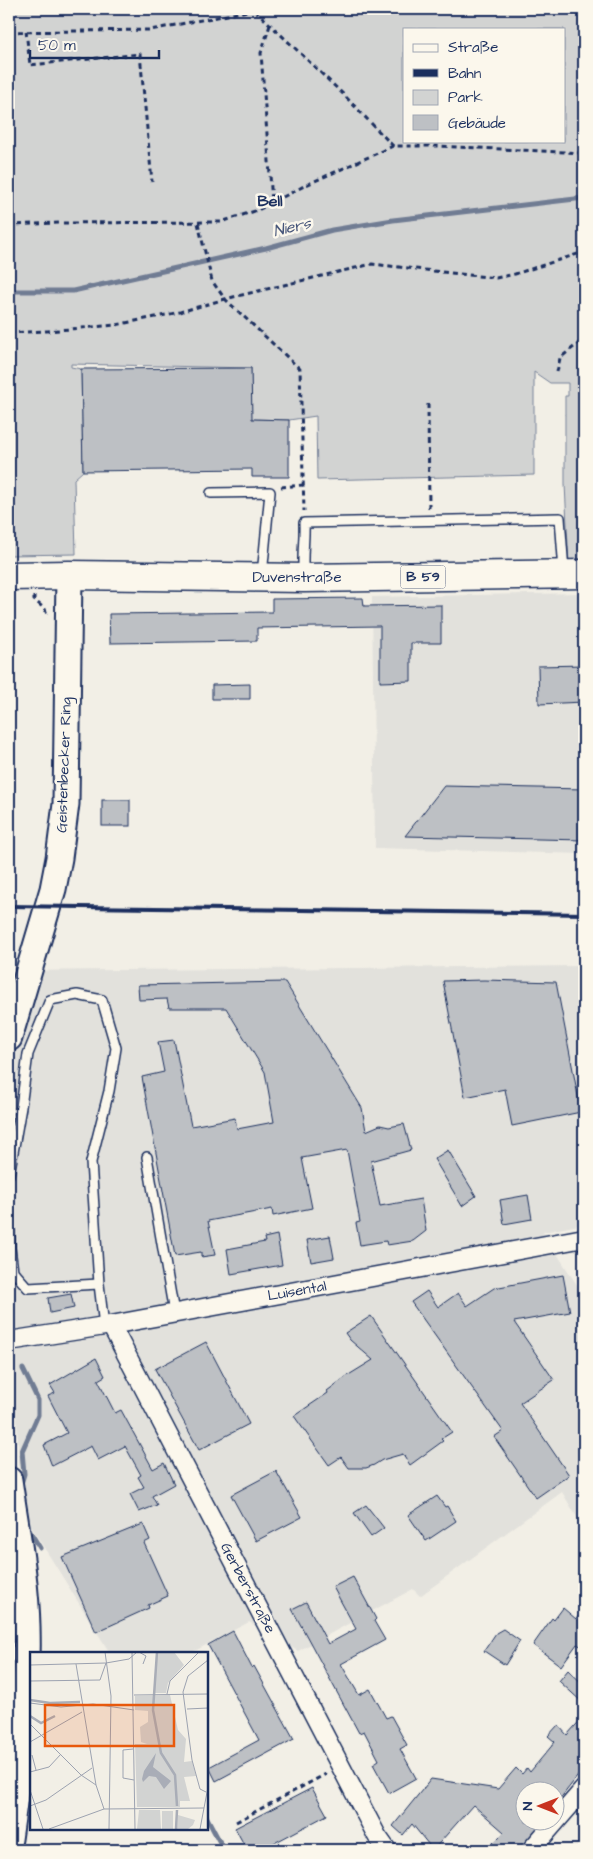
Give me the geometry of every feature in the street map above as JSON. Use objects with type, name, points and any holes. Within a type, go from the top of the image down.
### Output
[{"type":"main road","name":"Duvenstraße","points":[[21,576],[304,578],[574,574]]},
{"type":"main road","name":"Geistenbecker Ring","points":[[9,1038],[53,889],[66,804],[69,575]]},
{"type":"main road","points":[[9,1480],[22,1567],[27,1627],[22,1745],[9,1839]]},
{"type":"street","name":"Luisental","points":[[9,1340],[107,1326],[584,1238]]},
{"type":"street","name":"Gerberstraße","points":[[107,1326],[387,1850]]},
{"type":"street","points":[[531,1850],[584,1789]]},
{"type":"lane","points":[[211,493],[270,492],[262,578]]},
{"type":"lane","points":[[304,578],[301,562],[305,538],[304,523],[560,518],[574,574]]},
{"type":"lane","points":[[9,1175],[28,1054],[50,1000],[77,995],[102,1000],[116,1048],[110,1091],[91,1162],[99,1284],[107,1326]]},
{"type":"lane","points":[[147,1157],[174,1314]]},
{"type":"lane","points":[[9,1212],[13,1271],[28,1288],[99,1284]]},
{"type":"path","points":[[581,9],[584,35]]},
{"type":"path","points":[[9,32],[150,30],[257,10],[393,146]]},
{"type":"path","points":[[270,25],[261,53],[272,202]]},
{"type":"path","points":[[26,31],[30,65],[140,54],[152,182]]},
{"type":"path","points":[[9,225],[221,222],[249,213],[393,146],[436,146],[584,153]]},
{"type":"path","points":[[198,222],[212,280],[225,299],[300,369],[304,523]]},
{"type":"path","points":[[9,333],[47,332],[116,325],[180,312],[225,299],[372,264],[496,278],[515,274],[584,252]]},
{"type":"path","points":[[557,372],[560,358],[584,339]]},
{"type":"path","points":[[428,404],[430,520]]},
{"type":"path","points":[[275,488],[303,485]]},
{"type":"path","points":[[21,576],[34,600],[45,609],[47,616]]},
{"type":"path","points":[[236,1822],[341,1766]]},
{"type":"shaded area","points":[[584,593],[584,854],[375,848],[372,597]]},
{"type":"shaded area","points":[[584,966],[584,1224],[543,1232],[584,1296],[584,1529],[562,1492],[420,1596],[413,1589],[298,1651],[249,1622],[193,1652],[109,1652],[22,1512],[13,1357],[9,1346],[9,971]]},
{"type":"green space","points":[[9,9],[584,9],[584,565],[569,565],[565,484],[565,396],[568,396],[568,383],[550,383],[534,372],[534,475],[317,480],[316,416],[289,420],[251,419],[251,368],[71,364],[71,367],[81,369],[83,471],[74,479],[76,554],[9,555]]},
{"type":"building","points":[[251,368],[252,419],[289,420],[289,477],[252,477],[252,469],[83,471],[81,369]]},
{"type":"building","points":[[363,598],[364,606],[441,605],[441,643],[411,643],[411,681],[380,682],[380,626],[257,628],[257,641],[110,643],[109,614],[272,612],[272,599]]},
{"type":"building","points":[[584,665],[584,702],[539,704],[538,666]]},
{"type":"building","points":[[250,684],[250,699],[212,699],[212,685]]},
{"type":"building","points":[[444,786],[584,789],[584,840],[405,836]]},
{"type":"building","points":[[102,800],[130,800],[130,826],[102,826]]},
{"type":"building","points":[[443,981],[556,982],[581,1112],[512,1126],[505,1089],[465,1097]]},
{"type":"building","points":[[285,982],[362,1108],[366,1131],[380,1125],[389,1127],[404,1124],[411,1150],[371,1161],[380,1206],[421,1199],[426,1231],[413,1241],[387,1245],[386,1241],[360,1245],[356,1223],[360,1222],[347,1150],[302,1158],[312,1208],[273,1216],[272,1209],[208,1221],[215,1255],[201,1257],[201,1252],[175,1256],[142,1077],[164,1072],[158,1042],[174,1040],[191,1126],[235,1118],[237,1129],[274,1122],[265,1072],[226,1008],[169,1008],[167,999],[139,1000],[138,985]]},
{"type":"building","points":[[448,1150],[476,1196],[462,1206],[434,1159]]},
{"type":"building","points":[[528,1195],[532,1219],[504,1224],[500,1200]]},
{"type":"building","points":[[277,1235],[282,1265],[231,1274],[227,1249],[265,1242],[264,1238]]},
{"type":"building","points":[[330,1236],[334,1258],[311,1262],[307,1240]]},
{"type":"building","points":[[563,1275],[570,1312],[514,1322],[554,1380],[520,1403],[569,1475],[536,1498],[494,1437],[503,1431],[411,1302],[427,1291],[438,1307],[458,1293],[467,1306],[494,1288]]},
{"type":"building","points":[[71,1294],[74,1308],[50,1313],[48,1298]]},
{"type":"building","points":[[371,1316],[452,1432],[441,1439],[443,1441],[410,1465],[403,1454],[382,1460],[366,1468],[349,1468],[341,1457],[329,1465],[294,1416],[328,1393],[327,1391],[347,1376],[373,1360],[350,1340],[345,1333]]},
{"type":"building","points":[[206,1342],[249,1424],[199,1450],[155,1369]]},
{"type":"building","points":[[96,1358],[105,1376],[98,1380],[115,1413],[121,1410],[153,1469],[164,1463],[174,1484],[152,1496],[157,1505],[139,1512],[130,1494],[144,1487],[138,1477],[141,1475],[125,1446],[98,1460],[91,1446],[52,1466],[44,1445],[67,1433],[48,1396],[55,1393],[50,1385]]},
{"type":"building","points":[[276,1471],[302,1517],[256,1541],[231,1495]]},
{"type":"building","points":[[437,1496],[445,1507],[447,1506],[456,1521],[426,1541],[408,1515]]},
{"type":"building","points":[[366,1505],[384,1528],[371,1537],[354,1513]]},
{"type":"building","points":[[143,1524],[150,1540],[144,1543],[168,1596],[148,1605],[149,1608],[96,1632],[62,1557]]},
{"type":"building","points":[[353,1577],[385,1640],[341,1664],[359,1695],[370,1689],[386,1718],[391,1716],[407,1745],[400,1749],[416,1778],[389,1793],[373,1764],[379,1760],[364,1731],[359,1733],[292,1609],[306,1602],[328,1644],[356,1629],[333,1587]]},
{"type":"building","points":[[563,1608],[576,1619],[584,1609],[584,1648],[577,1644],[561,1666],[533,1645],[552,1618],[554,1620]]},
{"type":"building","points":[[503,1629],[520,1641],[505,1665],[484,1651],[496,1633]]},
{"type":"building","points":[[233,1631],[252,1668],[254,1666],[294,1739],[216,1781],[209,1767],[259,1740],[208,1645]]},
{"type":"building","points":[[568,1670],[584,1685],[584,1704],[559,1681]]},
{"type":"building","points":[[584,1716],[584,1768],[566,1791],[566,1782],[516,1782],[516,1832],[534,1832],[519,1850],[486,1850],[504,1832],[473,1805],[433,1850],[412,1824],[403,1835],[393,1826],[431,1779],[498,1789],[516,1768],[522,1774],[527,1768],[530,1772],[555,1742],[548,1736],[558,1725],[567,1735]]},
{"type":"building","points":[[312,1788],[327,1815],[261,1850],[247,1850],[235,1828]]},
{"type":"waterway","name":"Niers","points":[[9,291],[73,291],[266,248],[332,230],[393,220],[584,198]]},
{"type":"waterway","points":[[20,1487],[24,1474],[22,1451],[38,1415],[38,1400],[23,1369]]},
{"type":"waterway","points":[[26,1525],[40,1548]]},
{"type":"waterway","points":[[208,1820],[224,1850]]},
{"type":"railway","points":[[9,906],[584,914]]},
{"type":"district","name":"Bell","points":[[270,201]]}]
